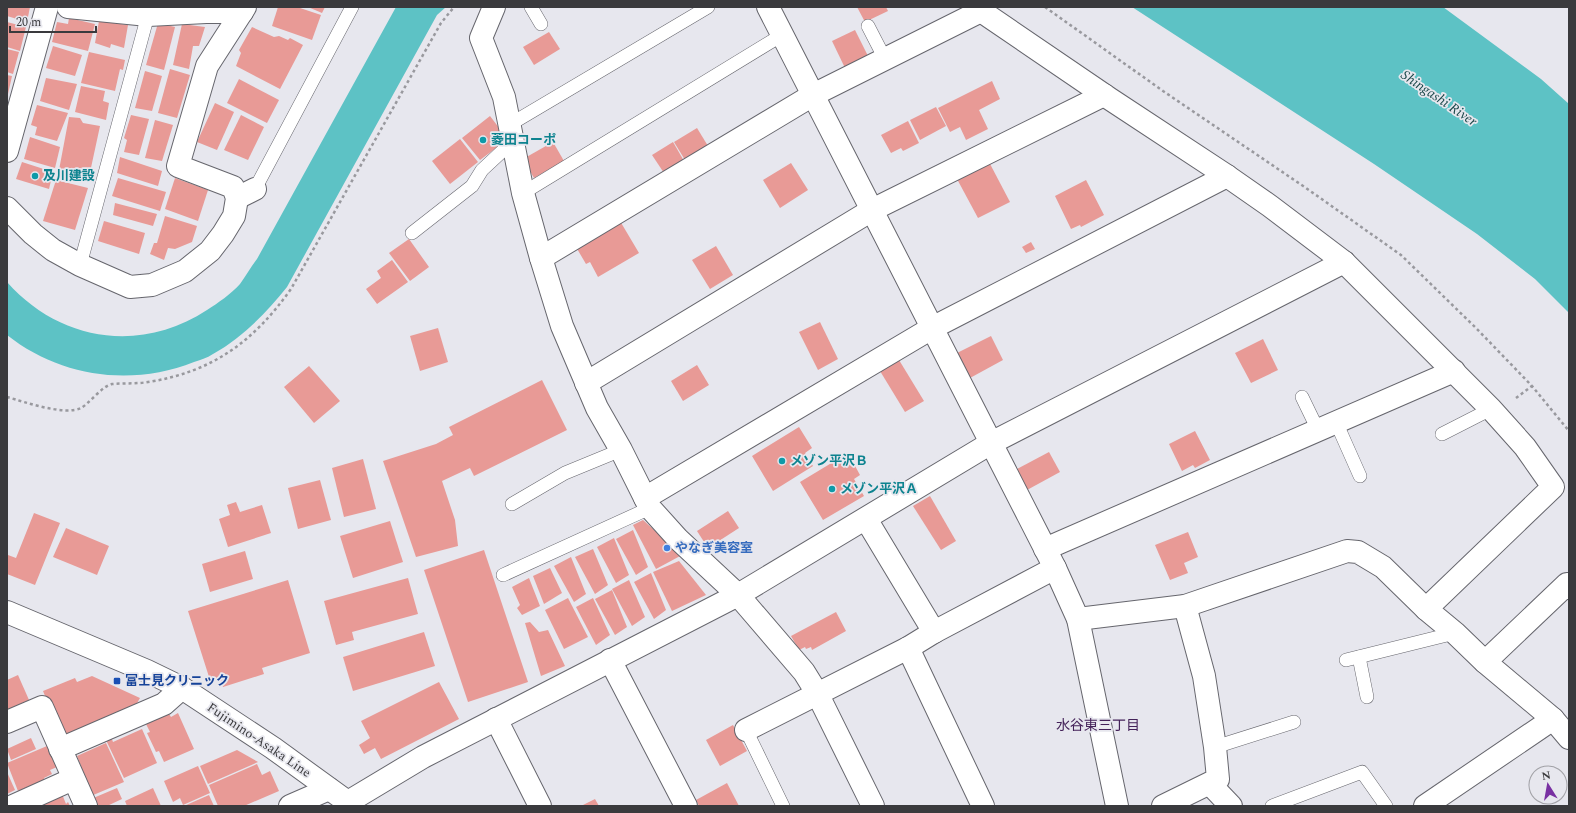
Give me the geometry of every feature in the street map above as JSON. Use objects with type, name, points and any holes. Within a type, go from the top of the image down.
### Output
[{"type":"street","points":[[7,151],[47,7]]},
{"type":"street","points":[[68,7],[148,15],[244,10]]},
{"type":"street","points":[[494,7],[482,38],[504,97],[510,134],[523,193],[540,258],[562,326],[597,408],[621,450],[648,503],[678,539],[738,595],[804,672],[817,693],[873,806]]},
{"type":"street","points":[[769,8],[1055,568],[1078,619],[1117,806]]},
{"type":"street","points":[[540,258],[813,95],[885,59],[978,9],[1104,96],[1228,176],[1344,262],[1454,371],[1525,447],[1553,487],[1426,609]]},
{"type":"street","points":[[7,208],[33,234],[53,250],[80,265],[130,287],[152,285],[185,271],[210,251],[223,234],[246,194],[233,187],[178,166],[207,66],[244,10]]},
{"type":"street","points":[[586,383],[872,210],[1104,96]]},
{"type":"street","points":[[648,503],[932,328],[1228,176]]},
{"type":"street","points":[[351,804],[423,757],[738,595],[991,443],[1344,262]]},
{"type":"street","points":[[1045,549],[1454,371]]},
{"type":"street","points":[[866,519],[934,632]]},
{"type":"street","points":[[1078,619],[1185,606],[1348,551],[1358,552],[1383,567],[1426,609],[1455,633],[1485,662],[1553,719],[1569,738]]},
{"type":"street","points":[[746,730],[908,648],[934,632],[1055,568]]},
{"type":"street","points":[[1485,662],[1567,584],[1569,588]]},
{"type":"street","points":[[1163,806],[1218,779],[1215,747],[1204,676],[1185,606]]},
{"type":"street","name":"Fujimino-Asaka Line","points":[[7,612],[147,671],[182,688],[273,748],[351,804]]},
{"type":"street","points":[[908,648],[983,806]]},
{"type":"street","points":[[610,660],[686,806]]},
{"type":"street","points":[[60,749],[164,704],[182,688]]},
{"type":"street","points":[[7,722],[42,707],[86,806]]},
{"type":"street","points":[[496,719],[540,806]]},
{"type":"street","points":[[1425,806],[1553,719]]},
{"type":"street","points":[[13,806],[74,778]]},
{"type":"street","points":[[1210,784],[1231,806]]},
{"type":"street","points":[[290,806],[329,789]]},
{"type":"lane","points":[[246,194],[352,7]]},
{"type":"lane","points":[[531,7],[541,24]]},
{"type":"lane","points":[[412,234],[472,186],[482,170],[510,134],[708,7]]},
{"type":"lane","points":[[80,265],[148,15]]},
{"type":"lane","points":[[868,26],[885,59]]},
{"type":"lane","points":[[523,193],[782,35]]},
{"type":"lane","points":[[1302,397],[1327,426],[1360,476]]},
{"type":"lane","points":[[1442,434],[1491,409]]},
{"type":"lane","points":[[512,504],[565,473],[621,450]]},
{"type":"lane","points":[[503,575],[648,503]]},
{"type":"lane","points":[[1367,697],[1352,658],[1455,633]]},
{"type":"lane","points":[[1215,747],[1294,722]]},
{"type":"lane","points":[[746,730],[783,806]]},
{"type":"lane","points":[[1272,806],[1362,772],[1386,806]]},
{"type":"path","points":[[7,397],[57,411],[80,408],[110,385],[147,382],[173,377],[202,367],[231,352],[254,334],[275,312],[291,290],[441,23],[454,7]]},
{"type":"path","points":[[1045,7],[1163,91],[1306,188],[1401,255],[1476,328],[1532,386],[1569,431]]},
{"type":"water","points":[[396,7],[446,7],[437,15],[287,287],[271,306],[244,332],[224,347],[201,360],[170,370],[121,376],[97,374],[73,369],[28,349],[7,335],[7,282],[28,302],[51,317],[75,328],[101,335],[128,336],[155,332],[181,324],[207,310],[229,295],[240,284],[257,259]]},
{"type":"water","name":"Shingashi River","points":[[1132,7],[1443,7],[1541,79],[1569,104],[1569,313],[1535,279],[1477,234],[1374,164]]},
{"type":"building","points":[[7,7],[30,7],[27,22],[7,16]]},
{"type":"building","points":[[278,7],[297,7],[321,15],[312,40],[272,26]]},
{"type":"building","points":[[308,7],[325,7],[322,13]]},
{"type":"building","points":[[857,7],[886,7],[888,11],[865,22]]},
{"type":"building","points":[[69,18],[95,24],[88,51],[52,42],[57,22],[68,24]]},
{"type":"building","points":[[99,21],[128,25],[124,48],[111,44],[110,48],[95,43]]},
{"type":"building","points":[[7,22],[26,27],[20,51],[7,47]]},
{"type":"building","points":[[158,23],[175,27],[164,70],[146,65]]},
{"type":"building","points":[[182,24],[205,27],[199,46],[193,46],[189,69],[173,65]]},
{"type":"building","points":[[252,27],[274,37],[279,36],[288,40],[290,38],[303,45],[280,89],[236,66],[241,53],[239,50]]},
{"type":"building","points":[[855,30],[868,56],[845,68],[832,41]]},
{"type":"building","points":[[549,32],[560,49],[534,65],[523,47]]},
{"type":"building","points":[[53,46],[82,55],[75,76],[46,68]]},
{"type":"building","points":[[7,49],[19,52],[13,74],[7,72]]},
{"type":"building","points":[[89,52],[125,60],[123,70],[120,69],[115,91],[81,83]]},
{"type":"building","points":[[170,69],[190,75],[177,118],[158,113]]},
{"type":"building","points":[[145,71],[162,76],[152,111],[135,108]]},
{"type":"building","points":[[7,75],[12,76],[8,94],[7,94]]},
{"type":"building","points":[[46,78],[77,84],[69,110],[40,101]]},
{"type":"building","points":[[239,79],[279,100],[267,123],[227,103]]},
{"type":"building","points":[[992,81],[1000,99],[979,110],[988,129],[966,140],[960,127],[950,132],[938,108]]},
{"type":"building","points":[[81,86],[105,91],[103,101],[109,103],[106,120],[75,112]]},
{"type":"building","points":[[215,103],[234,112],[217,150],[197,142]]},
{"type":"building","points":[[37,105],[68,113],[57,141],[35,135],[37,127],[31,125]]},
{"type":"building","points":[[936,107],[946,126],[920,140],[910,120]]},
{"type":"building","points":[[131,115],[149,119],[139,155],[124,152],[127,140],[124,138]]},
{"type":"building","points":[[241,115],[264,127],[248,160],[224,150]]},
{"type":"building","name":"菱田コーポ","points":[[490,116],[503,133],[499,135],[504,142],[480,160],[462,138]]},
{"type":"building","points":[[69,117],[80,118],[83,123],[100,126],[89,177],[59,170]]},
{"type":"building","points":[[155,120],[173,125],[162,161],[145,158]]},
{"type":"building","points":[[908,121],[919,143],[903,151],[901,148],[891,153],[881,135]]},
{"type":"building","points":[[697,128],[708,146],[685,160],[674,142]]},
{"type":"building","points":[[30,137],[60,147],[55,168],[24,159]]},
{"type":"building","points":[[460,139],[478,162],[450,184],[432,161]]},
{"type":"building","points":[[553,142],[564,161],[534,178],[523,159]]},
{"type":"building","points":[[673,142],[684,161],[664,173],[652,155]]},
{"type":"building","points":[[120,157],[162,171],[158,186],[117,173]]},
{"type":"building","name":"及川建設","points":[[22,162],[53,172],[49,189],[16,179]]},
{"type":"building","points":[[989,162],[1010,202],[978,218],[957,179]]},
{"type":"building","points":[[791,163],[808,190],[780,208],[763,180]]},
{"type":"building","points":[[118,178],[166,192],[160,211],[112,196]]},
{"type":"building","points":[[175,178],[208,190],[198,221],[165,209]]},
{"type":"building","points":[[56,180],[88,188],[75,230],[43,221]]},
{"type":"building","points":[[1086,180],[1104,215],[1081,227],[1080,225],[1071,229],[1055,196]]},
{"type":"building","points":[[115,203],[157,214],[153,226],[113,215]]},
{"type":"building","points":[[165,216],[197,226],[192,242],[175,249],[168,248],[164,260],[150,254],[154,243],[157,243]]},
{"type":"building","points":[[104,221],[145,233],[139,254],[98,241]]},
{"type":"building","points":[[620,221],[639,253],[598,277],[590,262],[586,264],[576,247]]},
{"type":"building","points":[[409,239],[429,267],[410,281],[389,253]]},
{"type":"building","points":[[1031,242],[1035,249],[1026,253],[1022,247]]},
{"type":"building","points":[[716,246],[733,275],[710,289],[692,260]]},
{"type":"building","points":[[392,260],[408,282],[377,304],[366,289],[381,278],[377,271]]},
{"type":"building","points":[[820,322],[838,359],[818,370],[799,332]]},
{"type":"building","points":[[438,328],[448,362],[420,371],[410,336]]},
{"type":"building","points":[[991,336],[1003,360],[970,378],[957,353]]},
{"type":"building","points":[[1263,339],[1278,370],[1251,383],[1235,353]]},
{"type":"building","points":[[899,360],[924,401],[905,412],[880,371]]},
{"type":"building","points":[[697,365],[709,385],[683,401],[671,381]]},
{"type":"building","points":[[309,366],[340,401],[314,423],[284,387]]},
{"type":"building","points":[[542,380],[567,430],[474,476],[470,468],[442,481],[455,520],[458,546],[416,557],[383,461],[436,444],[453,435],[449,427]]},
{"type":"building","name":"メゾン平沢Ｂ","points":[[799,427],[812,448],[805,453],[813,466],[773,491],[752,456]]},
{"type":"building","points":[[1195,431],[1210,460],[1195,468],[1193,465],[1182,471],[1169,444]]},
{"type":"building","points":[[1049,452],[1060,472],[1027,490],[1017,469]]},
{"type":"building","name":"メゾン平沢Ａ","points":[[848,453],[860,475],[854,479],[864,496],[823,520],[800,482]]},
{"type":"building","points":[[363,459],[376,509],[344,517],[332,468]]},
{"type":"building","points":[[320,480],[331,520],[298,529],[288,488]]},
{"type":"building","points":[[930,496],[956,541],[941,550],[913,506]]},
{"type":"building","points":[[236,502],[240,512],[262,505],[271,533],[228,547],[219,519],[230,515],[227,505]]},
{"type":"building","points":[[728,511],[739,528],[708,548],[697,531]]},
{"type":"building","points":[[34,513],[60,523],[35,585],[7,574],[8,555],[16,558]]},
{"type":"building","points":[[643,520],[682,555],[656,569],[633,525]]},
{"type":"building","points":[[390,521],[403,562],[353,578],[340,536]]},
{"type":"building","points":[[66,528],[109,546],[97,575],[53,557]]},
{"type":"building","points":[[633,530],[648,567],[636,575],[616,539]]},
{"type":"building","points":[[1188,532],[1198,557],[1184,563],[1188,573],[1170,580],[1155,545]]},
{"type":"building","points":[[614,538],[629,575],[616,583],[597,547]]},
{"type":"building","points":[[593,549],[608,585],[595,594],[575,557]]},
{"type":"building","points":[[484,550],[528,682],[468,702],[424,570]]},
{"type":"building","points":[[245,551],[253,579],[210,592],[202,564]]},
{"type":"building","points":[[571,557],[586,594],[574,602],[554,566]]},
{"type":"building","points":[[679,561],[706,595],[672,611],[653,572]]},
{"type":"building","points":[[550,568],[562,593],[544,604],[533,576]]},
{"type":"building","points":[[651,573],[666,610],[654,619],[634,582]]},
{"type":"building","points":[[408,578],[418,614],[352,632],[354,640],[336,645],[324,601]]},
{"type":"building","points":[[529,578],[540,606],[522,615],[517,608],[520,605],[512,587]]},
{"type":"building","points":[[288,580],[310,653],[262,668],[264,674],[223,687],[219,677],[210,680],[188,611]]},
{"type":"building","points":[[629,580],[645,617],[632,626],[612,589]]},
{"type":"building","points":[[612,590],[627,627],[615,635],[595,599]]},
{"type":"building","points":[[568,598],[588,637],[564,649],[545,610]]},
{"type":"building","points":[[593,598],[610,635],[596,645],[576,607]]},
{"type":"building","points":[[836,612],[846,631],[812,650],[811,647],[806,649],[805,647],[799,650],[791,636]]},
{"type":"building","points":[[530,622],[539,632],[548,630],[565,666],[541,676],[525,623]]},
{"type":"building","points":[[424,632],[435,666],[353,691],[343,657]]},
{"type":"building","points":[[18,675],[29,700],[7,710],[7,680]]},
{"type":"building","points":[[92,676],[140,698],[136,705],[71,735],[60,732],[43,691],[75,678],[77,682]]},
{"type":"building","points":[[439,682],[459,719],[381,759],[375,748],[364,754],[359,745],[370,738],[361,721]]},
{"type":"building","points":[[178,713],[194,749],[164,762],[159,751],[156,752],[147,733],[150,732],[146,724],[169,714],[171,717]]},
{"type":"building","points":[[733,725],[747,751],[720,766],[706,740]]},
{"type":"building","points":[[142,729],[157,763],[124,778],[106,740],[111,737],[113,742]]},
{"type":"building","points":[[31,738],[36,749],[11,760],[7,749]]},
{"type":"building","points":[[106,743],[124,782],[91,796],[78,767],[81,766],[77,756]]},
{"type":"building","points":[[47,746],[57,767],[50,770],[52,774],[44,778],[44,780],[18,791],[7,763]]},
{"type":"building","points":[[237,750],[258,762],[208,784],[200,766]]},
{"type":"building","points":[[257,764],[262,775],[270,771],[279,791],[244,806],[218,806],[209,785]]},
{"type":"building","points":[[198,766],[210,793],[183,805],[180,798],[173,802],[164,781]]},
{"type":"building","points":[[7,772],[15,790],[7,794]]},
{"type":"building","points":[[727,783],[739,806],[699,806],[696,800]]},
{"type":"building","points":[[117,788],[122,799],[107,806],[94,806],[91,799]]},
{"type":"building","points":[[153,788],[161,806],[127,806],[125,801]]},
{"type":"building","points":[[62,794],[66,804],[68,802],[70,806],[36,806]]},
{"type":"building","points":[[209,795],[214,806],[184,806]]},
{"type":"building","points":[[595,799],[599,806],[581,806]]},
{"type":"place","name":"菱田コーポ","points":[[483,140]]},
{"type":"place","name":"及川建設","points":[[35,176]]},
{"type":"place","name":"メゾン平沢Ｂ","points":[[782,461]]},
{"type":"place","name":"メゾン平沢Ａ","points":[[832,489]]},
{"type":"place","name":"やなぎ美容室","points":[[667,548]]},
{"type":"place","name":"富士見クリニック","points":[[117,681]]},
{"type":"district","name":"水谷東三丁目","points":[[1098,725]]}]
